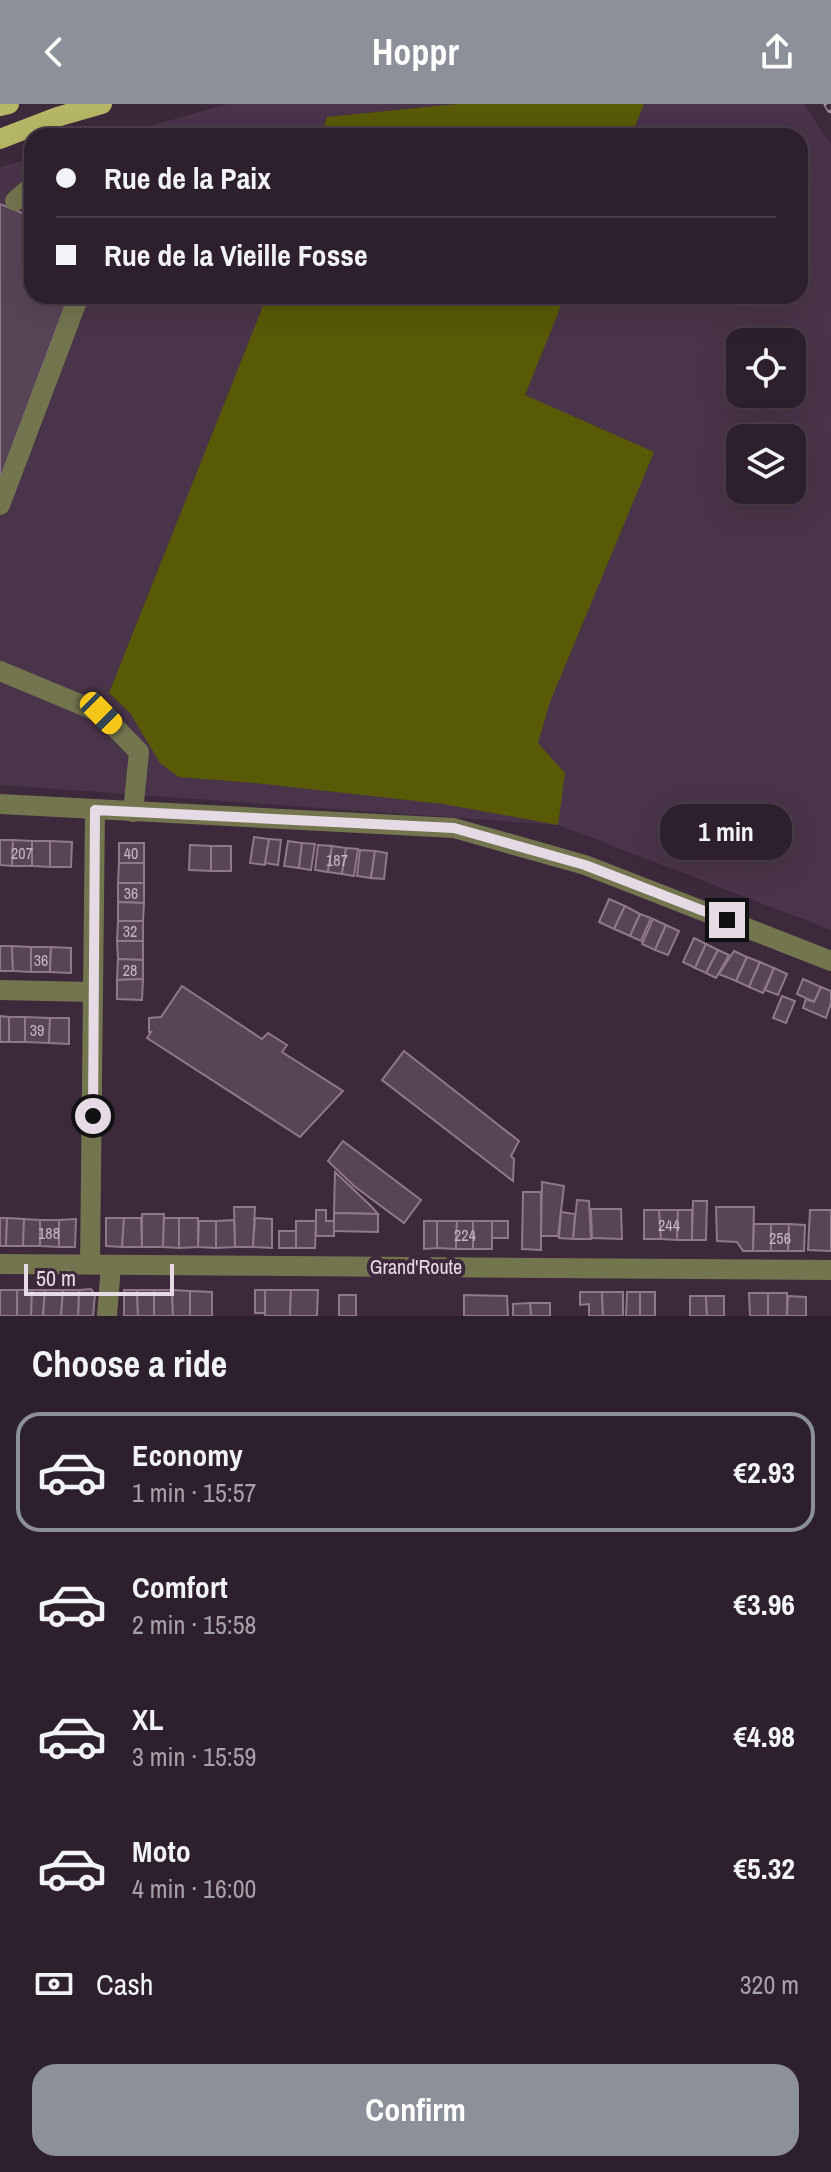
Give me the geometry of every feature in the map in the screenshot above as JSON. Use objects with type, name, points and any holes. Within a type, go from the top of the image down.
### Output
[{"type":"main road","points":[[0,106],[9,104]]},
{"type":"main road","points":[[28,128],[102,104]]},
{"type":"main road","points":[[0,139],[24,130]]},
{"type":"street","points":[[15,201],[24,193]]},
{"type":"street","points":[[0,505],[76,304]]},
{"type":"street","points":[[0,671],[101,713],[139,752],[133,812]]},
{"type":"street","points":[[0,804],[454,828],[585,865],[831,961]]},
{"type":"street","points":[[90,1264],[95,810]]},
{"type":"street","points":[[0,990],[92,992]]},
{"type":"street","name":"Grand'Route","points":[[0,1264],[831,1270]]},
{"type":"street","points":[[107,1316],[111,1265]]},
{"type":"shaded area","points":[[228,104],[804,104],[831,145],[831,930],[558,825],[0,785],[0,167],[24,160],[24,304],[808,304],[808,128],[142,128]]},
{"type":"shaded area","points":[[457,104],[644,104],[634,128],[324,128],[327,117]]},
{"type":"shaded area","points":[[264,304],[562,304],[525,395],[654,452],[550,702],[538,743],[565,773],[558,825],[443,804],[179,777],[160,763],[130,713],[109,693]]},
{"type":"building","points":[[0,204],[24,214],[24,304],[66,304],[0,480]]},
{"type":"building","points":[[254,837],[269,839],[265,865],[250,863]]},
{"type":"building","points":[[269,839],[281,840],[278,865],[265,863]]},
{"type":"building","points":[[0,840],[13,840],[12,866],[0,865]]},
{"type":"building","points":[[13,840],[32,841],[32,866],[12,866]]},
{"type":"building","points":[[32,841],[50,841],[50,867],[32,866]]},
{"type":"building","points":[[50,841],[72,842],[71,867],[50,867]]},
{"type":"building","points":[[288,841],[302,843],[299,868],[284,866]]},
{"type":"building","points":[[119,843],[144,843],[144,863],[119,863]]},
{"type":"building","points":[[302,843],[315,844],[311,870],[299,868]]},
{"type":"building","points":[[190,845],[211,846],[211,871],[189,870]]},
{"type":"building","points":[[318,845],[332,846],[328,872],[315,870]]},
{"type":"building","points":[[211,846],[231,846],[231,871],[211,871]]},
{"type":"building","points":[[332,846],[346,848],[342,874],[328,872]]},
{"type":"building","points":[[346,848],[358,849],[354,876],[342,874]]},
{"type":"building","points":[[360,850],[375,851],[371,878],[357,876]]},
{"type":"building","points":[[375,851],[387,853],[384,879],[371,878]]},
{"type":"building","points":[[119,863],[144,863],[144,883],[118,883]]},
{"type":"building","points":[[118,883],[144,883],[144,903],[118,902]]},
{"type":"building","points":[[609,899],[625,906],[614,929],[599,922]]},
{"type":"building","points":[[118,902],[144,903],[143,921],[118,921]]},
{"type":"building","points":[[625,906],[640,914],[630,936],[614,929]]},
{"type":"building","points":[[640,914],[651,918],[641,941],[630,936]]},
{"type":"building","points":[[653,919],[666,925],[655,950],[642,944]]},
{"type":"building","points":[[118,921],[143,921],[143,941],[117,941]]},
{"type":"building","points":[[666,925],[679,931],[668,955],[655,950]]},
{"type":"building","points":[[694,938],[706,944],[695,968],[683,962]]},
{"type":"building","points":[[117,941],[143,941],[143,960],[118,959]]},
{"type":"building","points":[[706,944],[718,950],[706,973],[695,968]]},
{"type":"building","points":[[0,946],[12,946],[13,971],[0,971]]},
{"type":"building","points":[[12,946],[31,947],[31,972],[13,971]]},
{"type":"building","points":[[31,947],[51,947],[50,972],[31,972]]},
{"type":"building","points":[[51,947],[71,948],[71,973],[50,972]]},
{"type":"building","points":[[718,950],[729,955],[716,978],[706,973]]},
{"type":"building","points":[[734,951],[747,957],[736,981],[719,974]]},
{"type":"building","points":[[747,957],[760,962],[749,987],[736,981]]},
{"type":"building","points":[[118,959],[143,960],[143,979],[117,980]]},
{"type":"building","points":[[760,962],[774,968],[763,993],[749,987]]},
{"type":"building","points":[[774,968],[787,974],[778,995],[765,990]]},
{"type":"building","points":[[143,979],[142,1000],[117,999],[117,980]]},
{"type":"building","points":[[803,979],[821,987],[814,1002],[797,994]]},
{"type":"building","points":[[182,986],[262,1039],[268,1033],[287,1045],[282,1052],[343,1091],[300,1137],[147,1038],[151,1032],[149,1018],[161,1017]]},
{"type":"building","points":[[821,987],[831,991],[826,1018],[803,1008],[806,999],[814,1002]]},
{"type":"building","points":[[782,996],[795,1001],[786,1023],[773,1018]]},
{"type":"building","points":[[0,1016],[9,1017],[9,1042],[0,1042]]},
{"type":"building","points":[[9,1017],[25,1017],[25,1042],[9,1042]]},
{"type":"building","points":[[25,1017],[50,1018],[49,1043],[25,1042]]},
{"type":"building","points":[[50,1018],[69,1018],[69,1044],[49,1043]]},
{"type":"building","points":[[404,1051],[519,1141],[511,1156],[514,1159],[513,1181],[382,1080]]},
{"type":"building","points":[[343,1141],[421,1200],[404,1223],[354,1186],[328,1161]]},
{"type":"building","points":[[335,1172],[372,1207],[378,1214],[334,1213]]},
{"type":"building","points":[[542,1182],[564,1186],[558,1236],[541,1236]]},
{"type":"building","points":[[523,1192],[541,1192],[541,1250],[522,1249]]},
{"type":"building","points":[[577,1200],[589,1201],[591,1239],[573,1239]]},
{"type":"building","points":[[693,1201],[707,1201],[706,1240],[692,1240]]},
{"type":"building","points":[[234,1207],[255,1207],[253,1247],[235,1247]]},
{"type":"building","points":[[716,1207],[754,1207],[753,1251],[743,1251],[737,1242],[717,1241]]},
{"type":"building","points":[[591,1209],[621,1209],[622,1239],[592,1238]]},
{"type":"building","points":[[316,1210],[326,1210],[326,1221],[334,1221],[334,1236],[316,1236]]},
{"type":"building","points":[[644,1210],[659,1210],[661,1239],[644,1239]]},
{"type":"building","points":[[659,1210],[678,1210],[677,1240],[661,1239]]},
{"type":"building","points":[[678,1210],[692,1210],[692,1240],[677,1240]]},
{"type":"building","points":[[810,1210],[831,1210],[831,1251],[808,1250]]},
{"type":"building","points":[[561,1212],[575,1214],[573,1239],[559,1238]]},
{"type":"building","points":[[334,1213],[378,1214],[378,1232],[334,1231]]},
{"type":"building","points":[[142,1214],[164,1214],[163,1247],[142,1247]]},
{"type":"building","points":[[0,1218],[7,1218],[6,1246],[0,1246]]},
{"type":"building","points":[[7,1218],[24,1219],[23,1246],[6,1246]]},
{"type":"building","points":[[106,1218],[124,1218],[122,1247],[106,1246]]},
{"type":"building","points":[[124,1218],[141,1218],[142,1247],[122,1247]]},
{"type":"building","points":[[164,1218],[179,1218],[179,1248],[163,1247]]},
{"type":"building","points":[[179,1218],[198,1218],[198,1247],[179,1248]]},
{"type":"building","points":[[255,1218],[272,1219],[272,1248],[253,1247]]},
{"type":"building","points":[[24,1219],[40,1220],[40,1246],[23,1246]]},
{"type":"building","points":[[76,1219],[75,1247],[59,1247],[59,1220]]},
{"type":"building","points":[[40,1220],[59,1220],[59,1247],[40,1246]]},
{"type":"building","points":[[234,1220],[235,1247],[216,1248],[216,1221]]},
{"type":"building","points":[[199,1221],[216,1221],[216,1248],[198,1247]]},
{"type":"building","points":[[296,1221],[316,1221],[315,1248],[296,1248]]},
{"type":"building","points":[[424,1221],[437,1221],[437,1248],[424,1249]]},
{"type":"building","points":[[437,1221],[457,1221],[456,1249],[437,1248]]},
{"type":"building","points":[[457,1221],[473,1221],[473,1249],[456,1249]]},
{"type":"building","points":[[473,1221],[492,1221],[492,1249],[473,1249]]},
{"type":"building","points":[[492,1221],[508,1221],[508,1238],[492,1238]]},
{"type":"building","points":[[754,1224],[771,1224],[771,1251],[753,1251]]},
{"type":"building","points":[[771,1224],[789,1224],[788,1251],[771,1251]]},
{"type":"building","points":[[789,1224],[805,1225],[804,1251],[788,1251]]},
{"type":"building","points":[[279,1231],[296,1231],[296,1248],[279,1248]]},
{"type":"building","points":[[91,1289],[95,1294],[93,1316],[78,1316],[79,1290]]},
{"type":"building","points":[[0,1290],[17,1290],[17,1316],[0,1316]]},
{"type":"building","points":[[17,1290],[32,1290],[31,1316],[17,1316]]},
{"type":"building","points":[[32,1290],[45,1290],[43,1316],[31,1316]]},
{"type":"building","points":[[45,1290],[63,1290],[61,1316],[43,1316]]},
{"type":"building","points":[[63,1290],[79,1290],[78,1316],[61,1316]]},
{"type":"building","points":[[124,1290],[137,1290],[138,1316],[124,1316]]},
{"type":"building","points":[[137,1290],[154,1290],[154,1316],[138,1316]]},
{"type":"building","points":[[154,1290],[172,1290],[173,1316],[154,1316]]},
{"type":"building","points":[[172,1290],[190,1291],[190,1316],[173,1316]]},
{"type":"building","points":[[255,1290],[265,1290],[265,1313],[255,1313]]},
{"type":"building","points":[[265,1290],[291,1290],[290,1316],[265,1316]]},
{"type":"building","points":[[291,1290],[318,1290],[317,1316],[290,1316]]},
{"type":"building","points":[[190,1291],[212,1292],[212,1316],[190,1316]]},
{"type":"building","points":[[580,1292],[602,1292],[603,1316],[589,1316],[589,1304],[580,1305]]},
{"type":"building","points":[[602,1292],[623,1292],[623,1316],[603,1316]]},
{"type":"building","points":[[627,1292],[640,1292],[640,1316],[626,1316]]},
{"type":"building","points":[[640,1292],[655,1292],[655,1316],[640,1316]]},
{"type":"building","points":[[749,1293],[768,1293],[768,1316],[750,1316]]},
{"type":"building","points":[[768,1293],[787,1293],[787,1316],[768,1316]]},
{"type":"building","points":[[339,1295],[356,1295],[356,1316],[339,1316]]},
{"type":"building","points":[[464,1295],[507,1296],[508,1316],[464,1316]]},
{"type":"building","points":[[690,1296],[706,1296],[707,1316],[690,1316]]},
{"type":"building","points":[[706,1296],[724,1296],[724,1316],[707,1316]]},
{"type":"building","points":[[788,1296],[806,1297],[806,1316],[787,1316]]},
{"type":"building","points":[[530,1303],[550,1303],[550,1316],[531,1316]]},
{"type":"building","points":[[530,1303],[531,1316],[513,1316],[513,1304]]},
{"type":"railway","points":[[828,104],[831,109]]},
{"type":"route","points":[[93,1116],[95,810],[454,828],[585,865],[727,920]]}]
